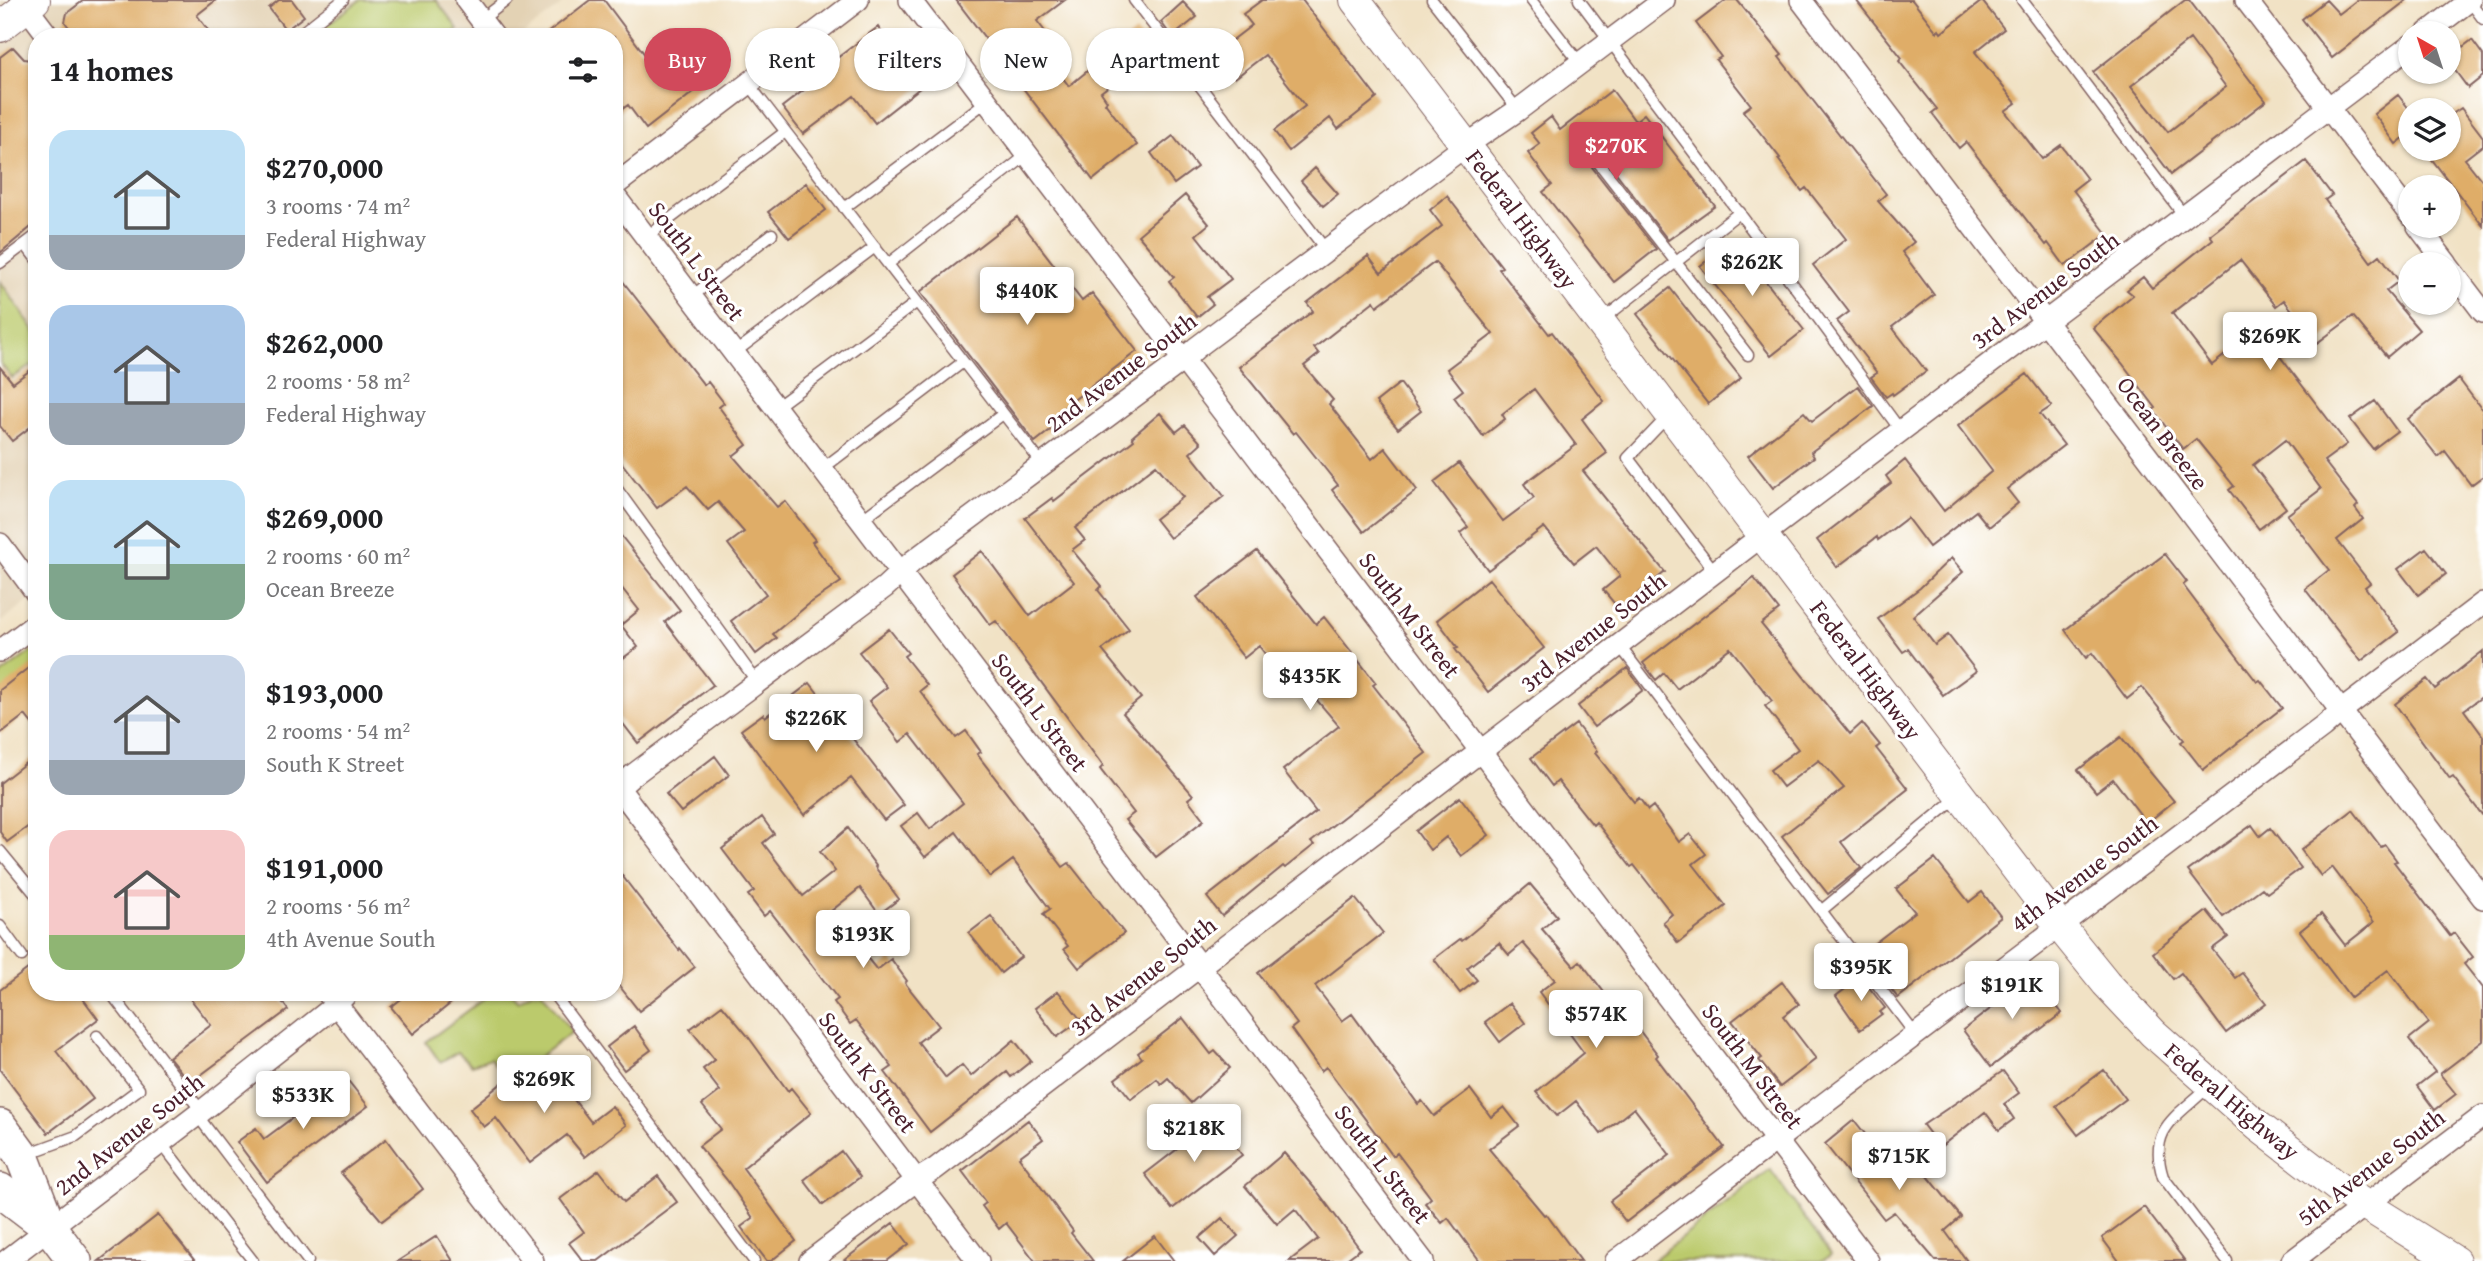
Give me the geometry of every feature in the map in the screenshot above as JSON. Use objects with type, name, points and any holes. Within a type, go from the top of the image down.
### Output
[{"type":"main road","name":"Federal Highway","points":[[1355,0],[2059,925],[2106,983],[2153,1033],[2300,1160],[2455,1261]]},
{"type":"main road","points":[[0,27],[27,2]]},
{"type":"main road","points":[[0,1126],[22,1156],[50,1228],[75,1261]]},
{"type":"main road","points":[[0,1191],[50,1228]]},
{"type":"street","points":[[466,0],[487,28]]},
{"type":"street","points":[[821,28],[858,0]]},
{"type":"street","name":"South M Street","points":[[910,0],[1868,1261]]},
{"type":"street","name":"2nd Avenue South","points":[[623,782],[902,574],[913,561],[1326,250],[1664,0]]},
{"type":"street","name":"Ocean Breeze","points":[[1801,0],[2483,898]]},
{"type":"street","points":[[2246,0],[2398,199]]},
{"type":"street","points":[[2442,21],[2469,0]]},
{"type":"street","points":[[27,2],[43,28]]},
{"type":"street","name":"3rd Avenue South","points":[[810,1261],[946,1161],[1714,572],[2398,55]]},
{"type":"street","points":[[623,179],[745,85]]},
{"type":"street","name":"South L Street","points":[[623,207],[1423,1261]]},
{"type":"street","points":[[2427,238],[2438,252]]},
{"type":"street","points":[[2461,282],[2483,312]]},
{"type":"street","points":[[0,544],[28,582]]},
{"type":"street","name":"4th Avenue South","points":[[1616,1261],[2483,603]]},
{"type":"street","points":[[0,651],[28,630]]},
{"type":"street","name":"South K Street","points":[[623,796],[978,1261]]},
{"type":"street","name":"2nd Avenue South","points":[[6,1261],[199,1114],[331,1001]]},
{"type":"street","points":[[341,1001],[533,1261]]},
{"type":"street","name":"5th Avenue South","points":[[2292,1261],[2483,1116]]},
{"type":"lane","points":[[307,28],[343,0]]},
{"type":"lane","points":[[487,28],[507,0]]},
{"type":"lane","points":[[1134,0],[1326,250]]},
{"type":"lane","points":[[1432,0],[1518,110]]},
{"type":"lane","points":[[1531,0],[1580,63]]},
{"type":"lane","points":[[1579,0],[1901,431]]},
{"type":"lane","points":[[2022,0],[2185,217]]},
{"type":"lane","points":[[2469,0],[2483,19]]},
{"type":"lane","points":[[754,91],[1043,465]]},
{"type":"lane","points":[[844,208],[987,100]]},
{"type":"lane","points":[[646,237],[785,132]]},
{"type":"lane","points":[[888,264],[1028,154]]},
{"type":"lane","points":[[1598,162],[1748,355]]},
{"type":"lane","points":[[1600,322],[1740,212]]},
{"type":"lane","points":[[691,297],[772,234]]},
{"type":"lane","points":[[0,263],[28,242]]},
{"type":"lane","points":[[25,244],[28,248]]},
{"type":"lane","points":[[734,353],[875,247]]},
{"type":"lane","points":[[775,408],[917,302]]},
{"type":"lane","points":[[822,469],[963,362]]},
{"type":"lane","points":[[861,520],[1003,414]]},
{"type":"lane","points":[[1670,414],[1628,458],[1714,572]]},
{"type":"lane","points":[[623,497],[757,682]]},
{"type":"lane","points":[[1619,645],[1915,1034]]},
{"type":"lane","points":[[1822,910],[1961,796]]},
{"type":"lane","points":[[0,851],[28,885]]},
{"type":"lane","points":[[0,926],[22,956]]},
{"type":"lane","points":[[117,1001],[302,1259]]},
{"type":"lane","points":[[559,1001],[754,1261]]},
{"type":"lane","points":[[22,1156],[76,1136],[139,1089],[97,1036]]},
{"type":"lane","points":[[2210,1085],[2179,1112],[2161,1133],[2158,1161],[2163,1177],[2227,1261]]},
{"type":"lane","points":[[161,1143],[254,1261]]},
{"type":"shaded area","points":[[0,0],[568,0],[531,28],[28,28],[28,601],[0,623]]},
{"type":"green space","points":[[360,0],[436,0],[457,28],[322,28]]},
{"type":"green space","points":[[0,281],[28,321],[28,368],[12,378],[0,363]]},
{"type":"green space","points":[[28,654],[28,673],[0,692],[0,675]]},
{"type":"green space","points":[[481,1001],[549,1001],[572,1032],[507,1081],[490,1058],[472,1065],[458,1052],[440,1062],[426,1042]]},
{"type":"green space","points":[[1770,1169],[1831,1255],[1822,1261],[1652,1261]]},
{"type":"building","points":[[84,0],[216,0],[197,15],[206,28],[69,28],[65,22],[67,13]]},
{"type":"building","points":[[279,0],[292,0],[304,16],[289,28],[284,28],[269,8]]},
{"type":"building","points":[[590,0],[604,0],[644,53],[644,91],[695,91],[646,129],[628,105],[623,109],[623,28],[554,28]]},
{"type":"building","points":[[956,0],[1065,0],[1037,21],[1042,28],[980,28],[980,32]]},
{"type":"building","points":[[1262,0],[1302,0],[1377,98],[1338,129],[1330,118],[1289,151],[1274,131],[1305,106],[1265,55],[1244,71],[1244,31],[1252,25],[1243,14]]},
{"type":"building","points":[[1726,0],[1737,0],[1782,55],[1779,57],[1886,194],[1878,201],[1914,242],[1902,252],[1934,295],[1892,327],[1926,371],[1893,395],[1892,393],[1886,397],[1871,377],[1877,373],[1837,321],[1849,312],[1813,265],[1846,239],[1806,188],[1802,191],[1743,111],[1751,105],[1716,60],[1721,57],[1696,23]]},
{"type":"building","points":[[1856,0],[1912,0],[1937,32],[1939,30],[1941,33],[1982,1],[2004,29],[1975,52],[2016,103],[2005,111],[2042,159],[2061,145],[2087,179],[2073,190],[2107,234],[2065,266],[1966,142],[1959,148],[1932,113],[1937,109],[1899,61],[1902,58]]},
{"type":"building","points":[[2185,0],[2189,0],[2266,101],[2171,174],[2093,72]],"holes":[[[2190,39],[2226,87],[2168,132],[2131,86]]]},
{"type":"building","points":[[2326,0],[2339,14],[2357,0],[2407,0],[2332,58],[2302,19]]},
{"type":"building","points":[[1183,2],[1197,17],[1183,28],[1165,28],[1161,22]]},
{"type":"building","points":[[2472,40],[2483,55],[2483,76],[2468,88],[2461,79],[2461,48]]},
{"type":"building","points":[[854,45],[854,91],[916,91],[875,123],[854,96],[803,134],[782,107],[803,91],[840,91],[840,56]]},
{"type":"building","points":[[13,47],[24,59],[28,60],[28,230],[0,253],[0,57]]},
{"type":"building","points":[[1086,72],[1086,91],[1102,91],[1107,101],[1105,103],[1137,145],[1093,180],[1025,91],[1072,91],[1072,84]]},
{"type":"building","points":[[1612,90],[1635,121],[1644,114],[1715,206],[1668,240],[1604,157],[1594,155],[1591,160],[1592,167],[1656,249],[1614,282],[1543,192],[1552,185],[1528,153],[1540,144],[1531,133],[1551,117],[1560,130]]},
{"type":"building","points":[[2398,95],[2400,98],[2398,98],[2398,142],[2396,144],[2374,114]]},
{"type":"building","points":[[2461,108],[2483,137],[2483,145],[2465,159],[2483,182],[2483,226],[2461,197],[2461,175],[2444,175],[2433,161],[2461,161]]},
{"type":"building","points":[[1173,136],[1197,167],[1174,184],[1151,153]]},
{"type":"building","points":[[2306,161],[2332,195],[2325,200],[2371,262],[2380,255],[2398,280],[2386,291],[2398,305],[2398,315],[2406,315],[2419,330],[2387,357],[2353,316],[2317,343],[2284,300],[2276,306],[2240,260],[2172,313],[2212,365],[2259,329],[2347,444],[2324,461],[2358,505],[2355,508],[2363,519],[2337,540],[2370,583],[2365,587],[2399,632],[2361,661],[2305,589],[2329,570],[2287,515],[2321,489],[2285,440],[2253,465],[2286,508],[2259,529],[2229,490],[2234,486],[2196,439],[2183,449],[2153,410],[2156,408],[2093,328],[2133,295],[2127,290],[2143,277],[2152,288],[2213,239],[2210,235]]},
{"type":"building","points":[[1315,168],[1338,194],[1323,206],[1301,181]]},
{"type":"building","points":[[806,183],[826,210],[789,238],[768,212]]},
{"type":"building","points":[[1185,195],[1209,224],[1196,235],[1231,279],[1207,297],[1213,304],[1197,317],[1169,281],[1174,277],[1138,235]]},
{"type":"building","points":[[1447,196],[1502,267],[1499,269],[1549,334],[1552,332],[1604,401],[1582,419],[1607,453],[1583,471],[1665,572],[1619,609],[1603,590],[1620,576],[1596,546],[1574,563],[1544,527],[1488,570],[1460,533],[1468,527],[1434,482],[1459,463],[1503,521],[1534,498],[1524,484],[1576,445],[1534,389],[1502,414],[1505,419],[1483,436],[1454,397],[1463,390],[1447,369],[1493,334],[1435,262],[1377,306],[1374,301],[1314,348],[1319,354],[1304,366],[1333,400],[1329,404],[1372,459],[1385,448],[1417,490],[1364,532],[1332,490],[1338,485],[1239,367],[1313,311],[1307,303],[1368,256],[1381,273],[1442,226],[1430,210]]},
{"type":"building","points":[[1017,217],[1082,301],[1092,293],[1137,351],[1057,413],[1063,420],[1035,442],[920,292]]},
{"type":"building","points":[[1733,240],[1804,330],[1771,356],[1700,266]]},
{"type":"building","points":[[623,282],[704,385],[708,382],[724,403],[719,407],[747,445],[733,456],[777,507],[785,501],[815,540],[812,542],[841,582],[773,634],[777,638],[756,654],[731,621],[766,594],[728,544],[744,532],[718,502],[708,510],[687,486],[657,508],[623,465]]},
{"type":"building","points":[[1670,288],[1741,378],[1708,404],[1637,314]]},
{"type":"building","points":[[0,367],[13,383],[28,372],[28,429],[12,441],[0,426]]},
{"type":"building","points":[[2027,374],[2052,406],[2040,414],[2064,445],[2007,489],[2018,503],[1989,527],[1976,511],[1929,547],[1907,518],[1837,567],[1817,540],[1891,483],[1886,476],[1905,460],[1944,511],[1992,471],[1958,426]]},
{"type":"building","points":[[2459,379],[2483,411],[2483,476],[2471,485],[2445,451],[2438,457],[2408,419]]},
{"type":"building","points":[[1400,383],[1421,411],[1398,429],[1376,402]]},
{"type":"building","points":[[1858,386],[1873,406],[1811,452],[1814,457],[1773,488],[1748,456],[1804,412],[1812,421]]},
{"type":"building","points":[[2375,401],[2397,431],[2373,449],[2350,419]]},
{"type":"building","points":[[1160,413],[1176,432],[1185,425],[1201,443],[1190,453],[1224,496],[1170,538],[1155,519],[1183,497],[1156,465],[1075,528],[1085,540],[1072,550],[1102,586],[1098,590],[1129,629],[1102,650],[1141,698],[1123,713],[1193,795],[1188,799],[1204,820],[1156,857],[1125,820],[1134,813],[1100,769],[1103,766],[996,621],[990,625],[952,574],[982,551],[1030,616],[1074,582],[1025,518],[1052,498],[1054,501],[1134,440],[1132,437]]},
{"type":"building","points":[[623,538],[680,610],[665,622],[713,685],[638,743],[623,724],[623,658],[638,647],[623,628],[623,623],[639,610],[623,590]]},
{"type":"building","points":[[2426,548],[2446,574],[2418,595],[2398,569]]},
{"type":"building","points":[[1257,551],[1316,624],[1324,617],[1426,753],[1311,842],[1314,845],[1285,868],[1283,866],[1222,916],[1207,897],[1316,812],[1283,770],[1339,726],[1298,678],[1289,685],[1259,646],[1244,658],[1197,597]]},
{"type":"building","points":[[2165,554],[2187,582],[2183,585],[2213,625],[2257,682],[2260,680],[2282,708],[2203,770],[2181,742],[2184,740],[2142,687],[2127,699],[2092,653],[2086,658],[2065,630]]},
{"type":"building","points":[[1951,558],[1963,572],[1913,616],[1935,645],[1948,635],[1976,671],[1943,695],[1908,649],[1903,652],[1878,619],[1920,588]]},
{"type":"building","points":[[1754,578],[1779,610],[1761,624],[1850,734],[1862,723],[1880,745],[1876,748],[1908,789],[1841,842],[1861,868],[1828,894],[1782,836],[1844,788],[1819,760],[1783,787],[1770,770],[1798,749],[1765,706],[1772,701],[1730,648],[1677,689],[1664,673],[1656,680],[1643,663]]},
{"type":"building","points":[[1489,579],[1544,648],[1488,692],[1437,620]]},
{"type":"building","points":[[889,629],[908,653],[904,656],[927,685],[920,691],[956,738],[966,731],[981,752],[977,754],[1063,867],[1069,863],[1124,933],[1079,968],[1064,949],[1068,946],[1043,914],[1050,909],[1013,860],[990,877],[956,832],[925,857],[901,826],[918,813],[930,829],[963,803],[910,734],[900,742],[869,701],[887,687],[859,652]]},
{"type":"building","points":[[2483,651],[2483,696],[2464,710],[2483,736],[2483,816],[2453,777],[2450,779],[2395,704],[2427,679],[2435,689]]},
{"type":"building","points":[[28,668],[28,719],[25,715],[0,734],[0,690]]},
{"type":"building","points":[[1627,668],[1643,690],[1594,727],[1578,706]]},
{"type":"building","points":[[810,683],[904,805],[884,820],[851,778],[804,815],[741,730],[763,714],[765,717]]},
{"type":"building","points":[[1576,724],[1634,802],[1639,798],[1648,810],[1653,806],[1679,842],[1690,834],[1706,854],[1693,864],[1726,906],[1678,943],[1663,922],[1672,914],[1634,865],[1631,867],[1596,822],[1593,825],[1558,781],[1552,786],[1531,758]]},
{"type":"building","points":[[2121,737],[2174,801],[2147,823],[2113,779],[2096,792],[2078,770]]},
{"type":"building","points":[[715,756],[729,775],[681,812],[666,794]]},
{"type":"building","points":[[28,761],[28,827],[7,842],[0,832],[0,783]]},
{"type":"building","points":[[1460,797],[1489,835],[1461,856],[1446,837],[1430,850],[1416,831]]},
{"type":"building","points":[[2353,810],[2381,847],[2385,845],[2397,861],[2394,862],[2450,936],[2454,933],[2473,957],[2464,964],[2483,988],[2483,1041],[2440,1074],[2456,1094],[2435,1110],[2417,1086],[2435,1072],[2409,1039],[2429,1023],[2388,970],[2351,998],[2300,931],[2321,914],[2345,945],[2374,922],[2332,867],[2321,876],[2301,850]]},
{"type":"building","points":[[762,817],[774,834],[763,843],[803,896],[835,871],[820,852],[848,828],[876,866],[899,899],[879,914],[860,888],[830,912],[877,970],[891,959],[907,981],[905,983],[939,1026],[918,1042],[946,1078],[962,1065],[971,1076],[1014,1040],[1031,1061],[1011,1077],[1007,1072],[930,1132],[885,1072],[892,1067],[856,1020],[850,1024],[834,1002],[838,999],[770,911],[764,916],[748,895],[754,891],[722,849]]},
{"type":"building","points":[[2252,825],[2260,836],[2270,828],[2301,868],[2267,893],[2262,888],[2223,917],[2188,871]]},
{"type":"building","points":[[1935,859],[1969,902],[1982,892],[2001,917],[1898,998],[1872,965],[1880,959],[1871,946],[1915,912],[1896,889]]},
{"type":"building","points":[[623,877],[695,967],[639,1011],[623,991]]},
{"type":"building","points":[[1530,884],[1557,916],[1542,929],[1574,966],[1580,961],[1607,996],[1611,993],[1724,1147],[1626,1222],[1610,1201],[1670,1155],[1634,1108],[1601,1134],[1576,1101],[1557,1116],[1536,1092],[1584,1053],[1539,992],[1555,980],[1523,943],[1509,955],[1499,943],[1467,968],[1477,980],[1460,993],[1434,959],[1460,939],[1462,941]]},
{"type":"building","points":[[1355,898],[1383,933],[1315,986],[1342,1021],[1352,1014],[1418,1104],[1422,1101],[1434,1116],[1470,1089],[1491,1117],[1504,1107],[1519,1126],[1489,1149],[1544,1215],[1546,1214],[1581,1261],[1480,1261],[1448,1218],[1442,1223],[1425,1203],[1431,1198],[1397,1153],[1393,1156],[1326,1067],[1321,1071],[1291,1029],[1297,1024],[1258,973]]},
{"type":"building","points":[[2207,911],[2228,937],[2212,949],[2235,978],[2242,973],[2266,1003],[2226,1033],[2181,973],[2173,979],[2153,953]]},
{"type":"building","points":[[991,916],[1021,957],[1001,973],[969,933]]},
{"type":"building","points":[[28,969],[28,1001],[85,1001],[98,1019],[56,1051],[93,1099],[48,1133],[0,1070],[0,990]]},
{"type":"building","points":[[2033,976],[2062,1013],[1991,1067],[1963,1030]]},
{"type":"building","points":[[1861,977],[1885,1008],[1880,1012],[1882,1014],[1860,1030],[1836,996]]},
{"type":"building","points":[[1782,982],[1799,1004],[1783,1016],[1816,1059],[1780,1087],[1759,1060],[1762,1058],[1732,1021]]},
{"type":"building","points":[[1058,991],[1081,1020],[1057,1037],[1035,1008]]},
{"type":"building","points":[[192,1001],[282,1001],[288,1010],[190,1083],[169,1057],[211,1025]]},
{"type":"building","points":[[399,1001],[451,1003],[413,1034],[391,1007]]},
{"type":"building","points":[[1510,1003],[1525,1023],[1500,1042],[1485,1022]]},
{"type":"building","points":[[722,1005],[788,1091],[791,1088],[811,1113],[743,1168],[796,1241],[771,1261],[767,1261],[741,1227],[753,1218],[699,1146],[721,1129],[702,1105],[720,1091],[703,1069],[715,1060],[690,1029]]},
{"type":"building","points":[[1183,1018],[1211,1054],[1215,1051],[1230,1068],[1191,1103],[1168,1078],[1161,1084],[1157,1079],[1131,1099],[1115,1079],[1142,1058],[1138,1053]]},
{"type":"building","points":[[634,1026],[651,1050],[624,1070],[607,1047]]},
{"type":"building","points":[[545,1062],[591,1122],[612,1106],[626,1125],[585,1157],[567,1135],[530,1163],[496,1118],[484,1127],[470,1109],[513,1074],[519,1081]]},
{"type":"building","points":[[2104,1070],[2126,1099],[2078,1135],[2056,1106]]},
{"type":"building","points":[[2003,1071],[2019,1093],[2004,1104],[2014,1119],[1999,1130],[1985,1112],[1940,1147],[1923,1125]]},
{"type":"building","points":[[346,1078],[368,1106],[267,1182],[237,1142],[256,1128],[264,1139]]},
{"type":"building","points":[[1028,1120],[1043,1139],[1019,1157],[1093,1261],[1035,1261],[1006,1223],[999,1229],[982,1206],[986,1203],[962,1171]]},
{"type":"building","points":[[1215,1120],[1242,1155],[1172,1209],[1145,1174]]},
{"type":"building","points":[[1854,1120],[1893,1169],[1911,1155],[1961,1217],[1945,1231],[1967,1261],[1936,1261],[1894,1212],[1884,1219],[1825,1144]]},
{"type":"building","points":[[386,1139],[423,1189],[382,1221],[341,1173]]},
{"type":"building","points":[[841,1151],[860,1177],[823,1205],[804,1180]]},
{"type":"building","points":[[1284,1153],[1317,1191],[1360,1249],[1344,1261],[1289,1261],[1318,1239],[1295,1209],[1277,1224],[1245,1186]]},
{"type":"building","points":[[599,1170],[624,1202],[658,1176],[677,1202],[598,1261],[583,1261],[569,1243],[584,1232],[560,1199]]},
{"type":"building","points":[[2144,1207],[2185,1261],[2119,1261],[2102,1238]]},
{"type":"building","points":[[158,1215],[195,1261],[99,1261]]},
{"type":"building","points":[[1222,1218],[1238,1236],[1215,1256],[1199,1238]]},
{"type":"building","points":[[893,1223],[909,1244],[887,1261],[843,1261]]},
{"type":"building","points":[[437,1236],[453,1261],[398,1261]]},
{"type":"building","points":[[1155,1236],[1174,1261],[1123,1261]]}]
